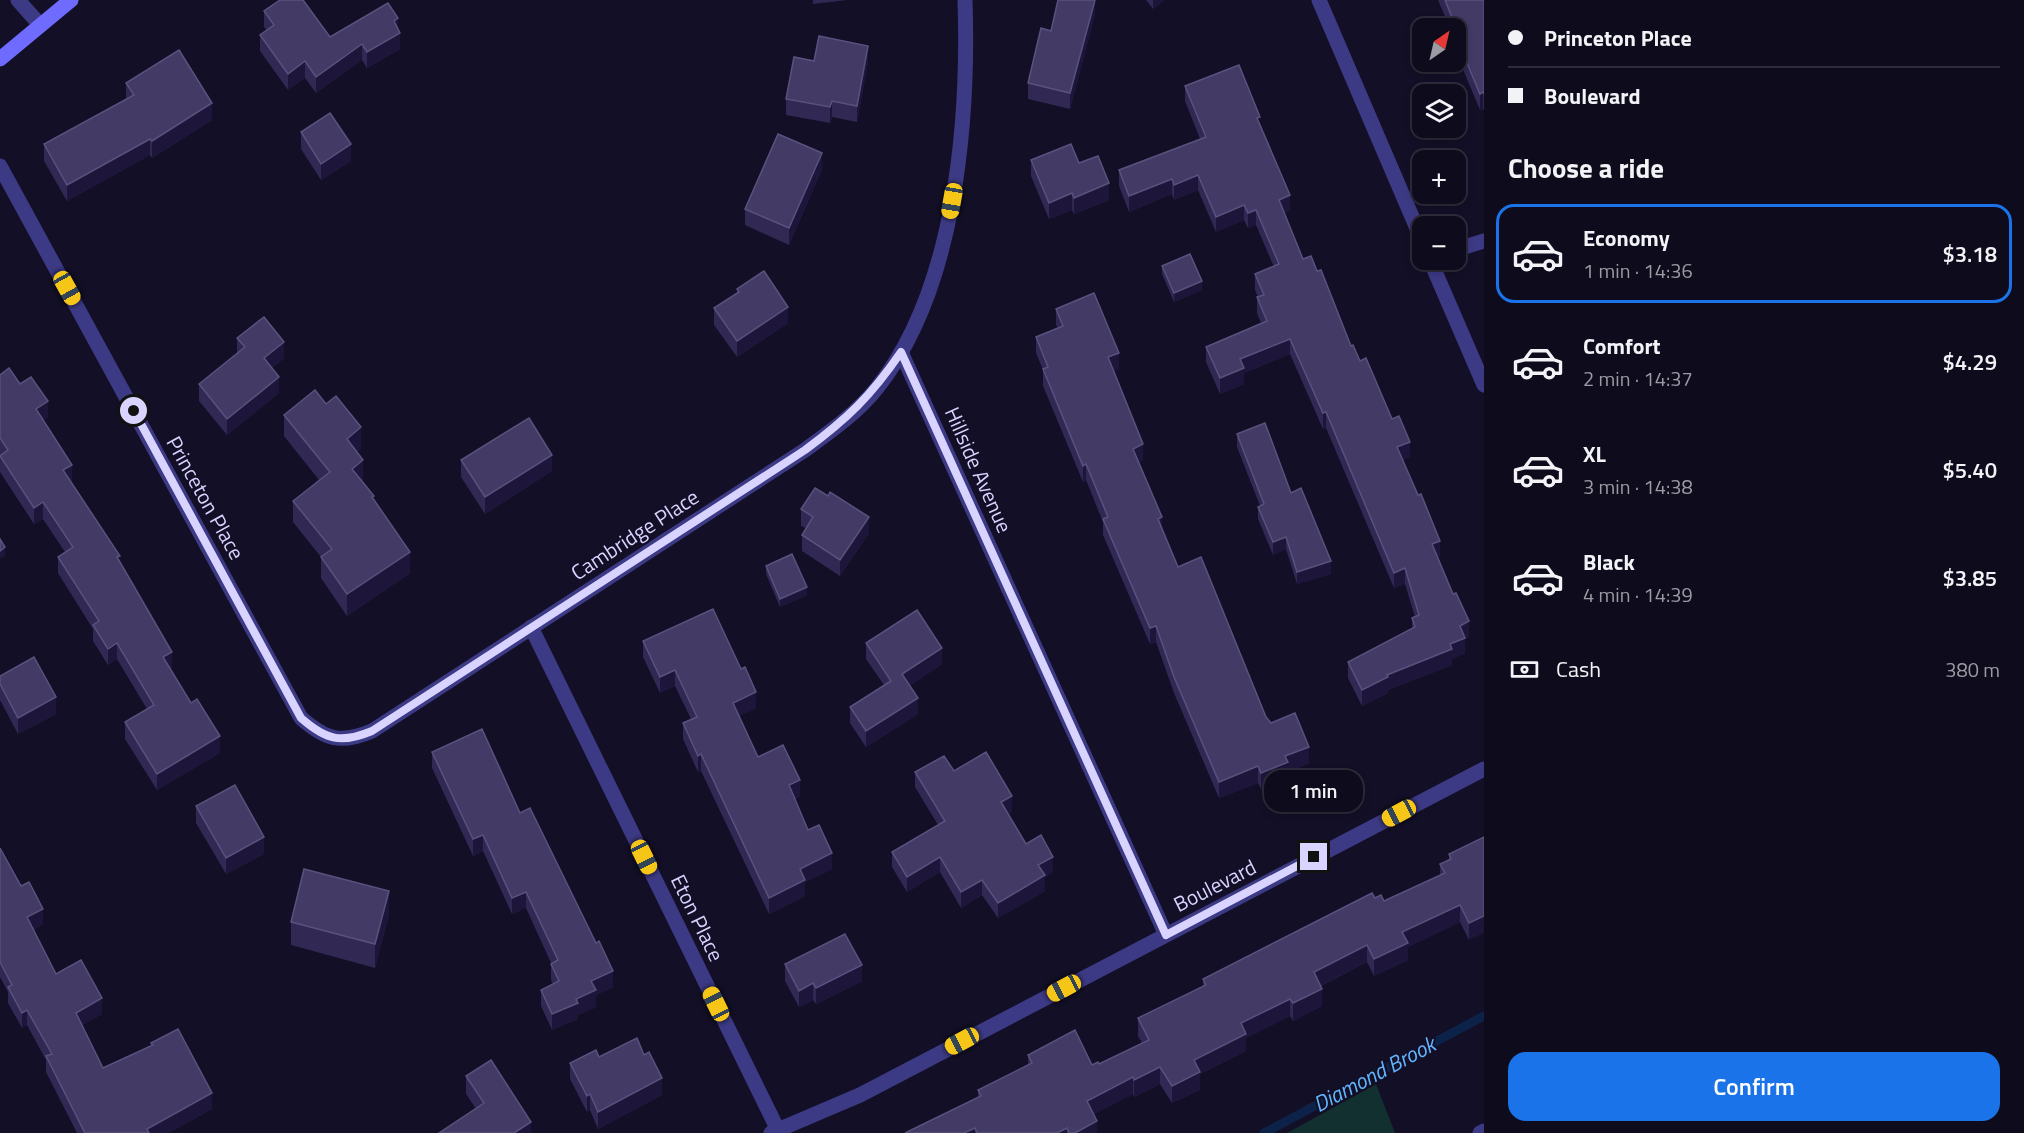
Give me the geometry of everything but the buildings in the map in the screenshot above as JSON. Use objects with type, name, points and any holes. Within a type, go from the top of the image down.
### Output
[{"type":"main road","points":[[0,59],[71,0]]},
{"type":"street","points":[[18,0],[40,26]]},
{"type":"street","points":[[901,352],[927,293],[949,220],[963,134],[967,68],[965,0]]},
{"type":"street","points":[[1319,0],[1412,217]]},
{"type":"street","name":"Princeton Place","points":[[0,166],[301,718],[316,731],[333,738],[354,738],[372,731]]},
{"type":"street","points":[[1466,246],[1484,240]]},
{"type":"street","points":[[1434,270],[1484,385]]},
{"type":"street","name":"Cambridge Place","points":[[372,731],[844,422],[877,388],[901,352]]},
{"type":"street","name":"Hillside Avenue","points":[[901,352],[1166,935]]},
{"type":"street","name":"Eton Place","points":[[531,627],[774,1131]]},
{"type":"street","name":"Boulevard","points":[[774,1131],[860,1095],[1484,769]]},
{"type":"green space","points":[[1376,1084],[1395,1133],[1287,1133]]},
{"type":"waterway","name":"Diamond Brook","points":[[1264,1133],[1484,1016]]},
{"type":"route","points":[[134,411],[301,718],[316,731],[333,738],[354,738],[372,731],[805,450],[844,422],[877,388],[901,352],[1166,935],[1314,857]]}]
